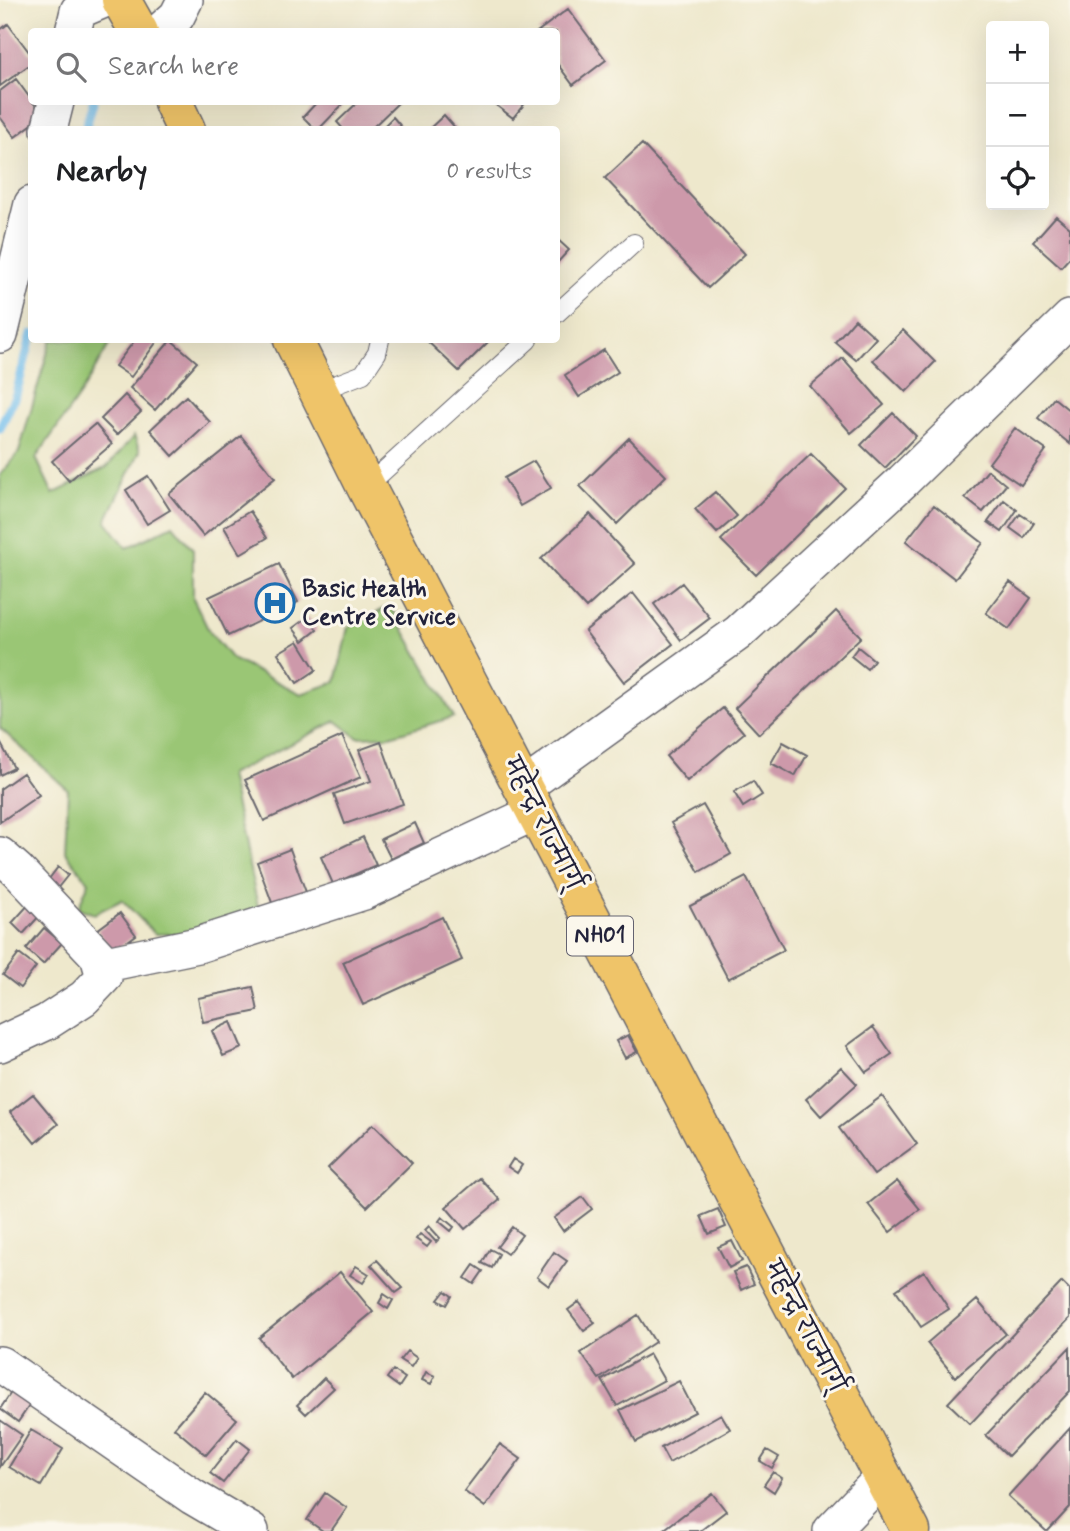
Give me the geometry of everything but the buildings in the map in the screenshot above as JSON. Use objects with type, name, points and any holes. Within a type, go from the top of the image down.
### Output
[{"type":"highway","points":[[121,0],[137,28]]},
{"type":"highway","points":[[174,105],[185,126]]},
{"type":"highway","name":"महेन्द्र राज्मार्ग्","points":[[295,343],[366,487],[911,1531]]},
{"type":"street","points":[[74,28],[78,10],[104,0]]},
{"type":"street","points":[[164,28],[177,16],[185,0]]},
{"type":"street","points":[[50,126],[55,105]]},
{"type":"street","points":[[0,335],[28,220]]},
{"type":"street","points":[[101,965],[198,945],[364,892],[530,800],[738,633],[904,481],[1070,318]]},
{"type":"street","points":[[0,855],[98,956],[104,977],[84,998],[47,1022],[0,1043]]},
{"type":"street","points":[[0,1364],[193,1497],[251,1531]]},
{"type":"street","points":[[831,1531],[883,1477]]},
{"type":"lane","points":[[560,310],[634,243]]},
{"type":"lane","points":[[319,391],[363,374],[377,353],[379,343]]},
{"type":"lane","points":[[366,487],[525,343]]},
{"type":"green space","points":[[50,343],[108,343],[81,393],[36,458],[53,494],[107,467],[134,436],[140,451],[106,521],[127,548],[173,525],[193,549],[193,598],[209,631],[232,659],[301,694],[336,682],[348,627],[390,606],[454,717],[390,736],[357,737],[336,721],[229,775],[260,915],[179,934],[155,934],[122,900],[94,914],[78,908],[89,882],[65,852],[68,790],[0,728],[0,475],[19,452]]},
{"type":"waterway","points":[[86,126],[92,105]]},
{"type":"waterway","points":[[0,428],[16,394],[30,343]]},
{"type":"place","name":"Basic Health Centre Service","points":[[275,603]]}]
